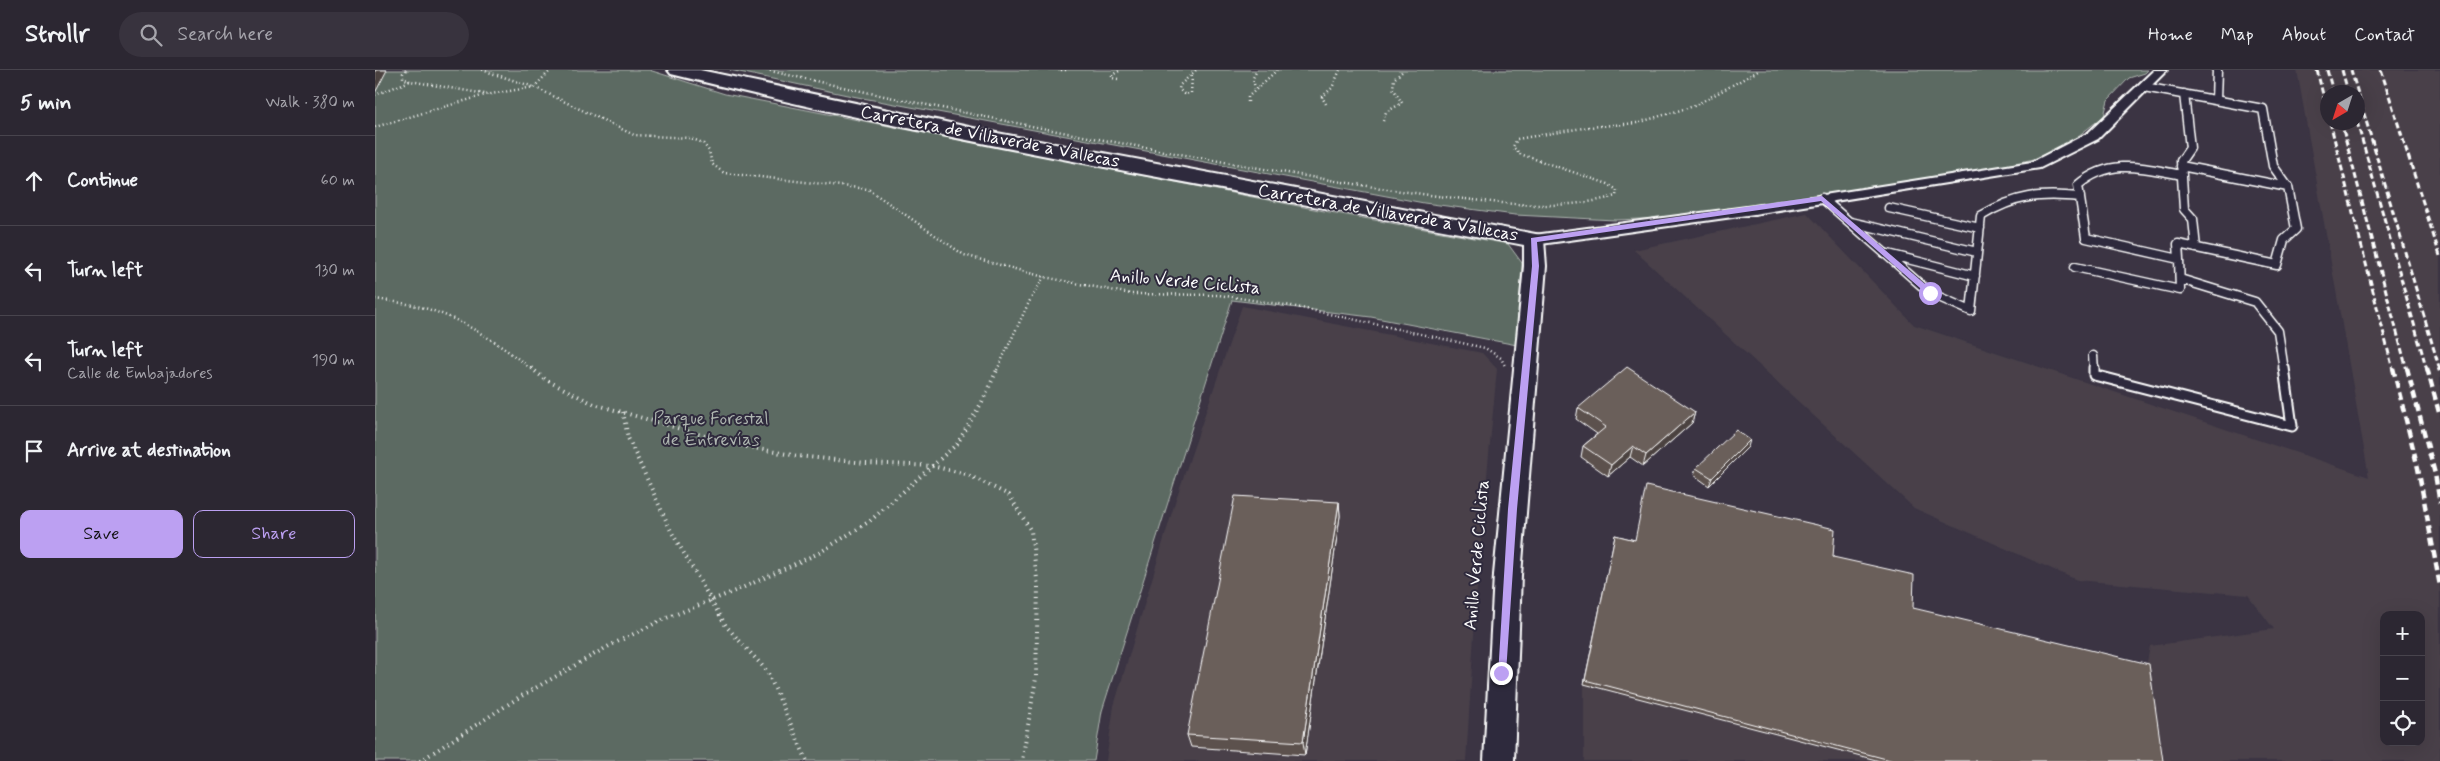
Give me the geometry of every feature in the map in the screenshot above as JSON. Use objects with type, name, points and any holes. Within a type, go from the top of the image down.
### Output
[{"type":"main road","name":"Carretera de Villaverde a Vallecas","points":[[677,70],[829,106],[986,138],[1534,240]]},
{"type":"main road","points":[[1499,761],[1502,653],[1512,509],[1535,266],[1534,240]]},
{"type":"street","name":"Carretera de Villaverde a Vallecas","points":[[1534,240],[2035,165],[2093,136],[2161,70]]},
{"type":"lane","points":[[2216,100],[2217,70]]},
{"type":"lane","points":[[2075,267],[2180,290],[2178,244],[2277,265],[2284,240],[2296,230],[2288,187],[2273,166],[2263,109],[2144,87]]},
{"type":"lane","points":[[2184,94],[2190,148],[2181,161],[2184,208],[2193,219],[2196,248]]},
{"type":"lane","points":[[2181,166],[2288,187]]},
{"type":"lane","points":[[2179,259],[2087,238],[2078,185],[2087,175],[2104,167],[2134,167],[2182,175]]},
{"type":"lane","points":[[1822,198],[1930,293],[1971,311],[1981,216],[1997,206],[2020,197],[2041,193],[2080,197]]},
{"type":"lane","points":[[1889,208],[1980,228]]},
{"type":"lane","points":[[1848,221],[1977,252]]},
{"type":"lane","points":[[1885,254],[1975,276]]},
{"type":"lane","points":[[2093,356],[2094,375],[2292,426],[2279,331],[2255,302],[2180,279]]},
{"type":"path","points":[[406,70],[403,73],[403,78],[410,81],[485,94]]},
{"type":"path","name":"Anillo Verde Ciclista","points":[[482,70],[534,87],[634,135],[690,138],[703,143],[709,151],[712,164],[724,173],[868,190],[965,255],[1044,277],[1131,294],[1219,295],[1292,306],[1485,348],[1501,358],[1508,373]]},
{"type":"path","points":[[375,127],[485,94],[534,87],[551,70]]},
{"type":"path","points":[[765,70],[835,86],[1141,147],[1415,195],[1546,206],[1602,201],[1616,196],[1617,190],[1608,184],[1520,154],[1513,147],[1517,139],[1589,127],[1637,124],[1694,106],[1760,70]]},
{"type":"path","points":[[1061,70],[1067,70]]},
{"type":"path","points":[[1118,79],[1112,78],[1112,75],[1121,70]]},
{"type":"path","points":[[1192,76],[1180,85],[1179,89],[1183,94],[1191,93],[1192,76],[1195,70]]},
{"type":"path","points":[[1255,90],[1253,78],[1257,70]]},
{"type":"path","points":[[1248,102],[1248,97],[1277,70]]},
{"type":"path","points":[[1326,104],[1322,97],[1332,88],[1340,70]]},
{"type":"path","points":[[1383,121],[1386,112],[1402,103],[1393,88],[1394,80],[1404,70]]},
{"type":"path","points":[[375,95],[410,81]]},
{"type":"path","points":[[419,761],[518,698],[609,646],[663,618],[710,601],[819,553],[870,521],[957,444],[983,402],[1029,302],[1044,277]]},
{"type":"path","points":[[375,299],[419,306],[459,321],[494,340],[546,380],[594,404],[745,446],[798,456],[866,463],[932,466],[966,474],[1009,495],[1031,531],[1038,587],[1036,678],[1022,761]]},
{"type":"path","points":[[623,412],[628,438],[671,531],[726,626],[767,671],[807,761]]},
{"type":"shaded area","points":[[2297,70],[2440,70],[2440,761],[2159,761],[2146,668],[2150,646],[2274,629],[2248,595],[2077,580],[1914,508],[1634,250],[1807,213],[1914,325],[2369,477]]},
{"type":"shaded area","points":[[1242,306],[1482,353],[1497,369],[1478,571],[1466,761],[1106,761],[1114,706],[1176,499]]},
{"type":"shaded area","points":[[1584,684],[1880,761],[1584,761]]},
{"type":"green space","name":"Parque Forestal de Entrevías","points":[[375,70],[649,70],[725,94],[1324,211],[1508,244],[1522,263],[1517,345],[1371,317],[1232,300],[1102,711],[1094,761],[375,761]]},
{"type":"green space","points":[[730,70],[2148,70],[2145,73],[2129,78],[2108,100],[2104,116],[2069,143],[2034,159],[1991,168],[1748,207],[1665,218],[1615,220],[1515,215],[1424,203],[852,96]]},
{"type":"building","points":[[1627,367],[1695,412],[1646,455],[1633,446],[1611,465],[1583,446],[1606,427],[1578,408]]},
{"type":"building","points":[[1736,430],[1750,440],[1712,478],[1696,468]]},
{"type":"building","points":[[1646,486],[1835,529],[1833,557],[1914,575],[1913,608],[2149,664],[2163,761],[1894,761],[1585,680],[1615,535],[1635,540]]},
{"type":"building","points":[[1235,496],[1339,502],[1303,742],[1187,735]]},
{"type":"railway","points":[[2317,70],[2321,85]]},
{"type":"railway","points":[[2327,70],[2331,85]]},
{"type":"railway","points":[[2342,70],[2346,85]]},
{"type":"railway","points":[[2351,70],[2440,370]]},
{"type":"railway","points":[[2381,70],[2440,256]]},
{"type":"railway","points":[[2332,130],[2393,370]]},
{"type":"railway","points":[[2343,130],[2407,370]]},
{"type":"railway","points":[[2359,130],[2427,370]]},
{"type":"railway","points":[[2393,368],[2418,468],[2440,586]]},
{"type":"railway","points":[[2407,368],[2435,474],[2440,503]]},
{"type":"railway","points":[[2427,368],[2440,416]]},
{"type":"route","points":[[1501,673],[1512,509],[1535,266],[1534,240],[1754,210],[1822,198],[1930,293]]}]
